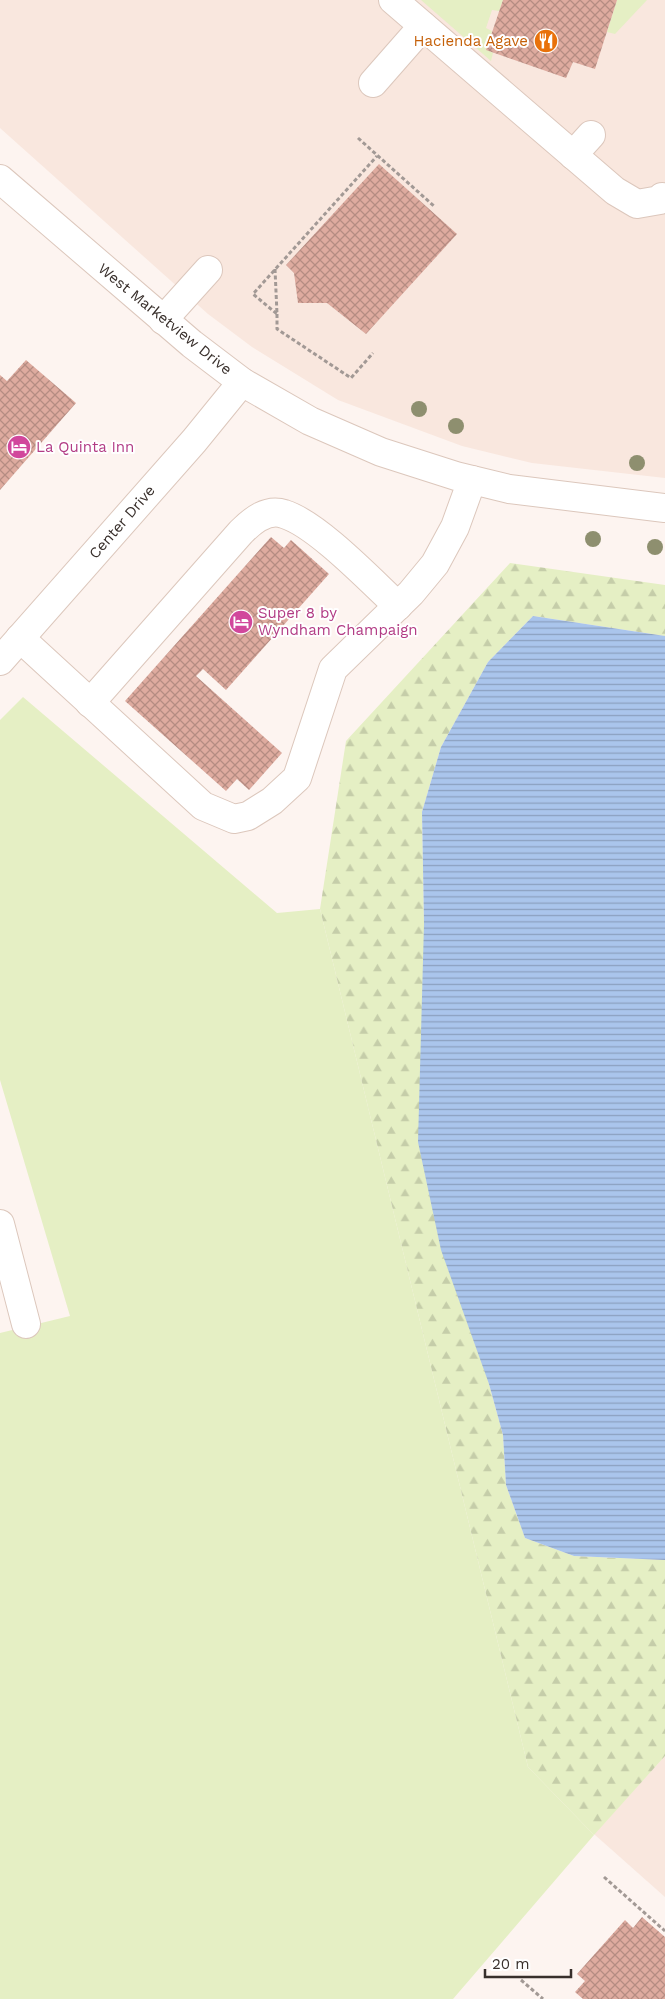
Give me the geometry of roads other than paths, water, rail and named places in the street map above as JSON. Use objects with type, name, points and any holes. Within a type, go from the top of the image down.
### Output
[{"type":"main road","points":[[394,0],[615,191],[637,204],[660,200],[662,197]]},
{"type":"main road","points":[[373,83],[423,26]]},
{"type":"main road","points":[[573,155],[591,135]]},
{"type":"main road","name":"West Marketview Drive","points":[[0,179],[192,344],[242,382],[310,421],[381,452],[472,480],[509,489],[665,508]]},
{"type":"main road","points":[[163,320],[208,270]]},
{"type":"main road","name":"Center Drive","points":[[0,661],[194,441],[242,382]]},
{"type":"main road","points":[[20,638],[203,806],[234,818],[248,816],[272,801],[297,778],[333,670],[398,606],[436,564],[455,526],[472,480]]},
{"type":"main road","points":[[90,703],[241,532],[258,516],[283,513],[314,530],[398,606]]},
{"type":"main road","points":[[0,1224],[7,1278],[26,1324]]},
{"type":"water","points":[[533,616],[665,636],[665,1560],[574,1556],[525,1538],[506,1485],[503,1435],[489,1384],[441,1250],[418,1142],[424,924],[422,812],[441,747],[488,662]]},
{"type":"place","name":"Hacienda Agave","points":[[546,41]]},
{"type":"place","name":"La Quinta Inn","points":[[19,447]]},
{"type":"place","name":"Super 8 by Wyndham Champaign","points":[[241,622]]}]
